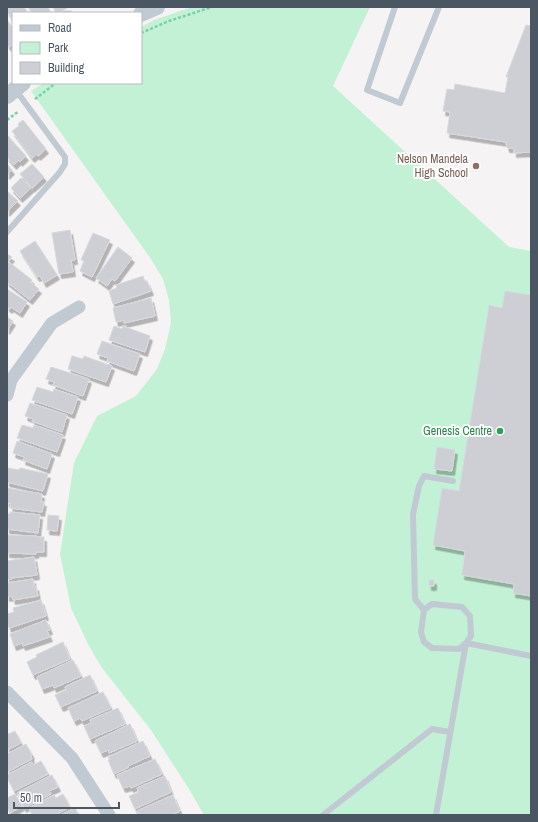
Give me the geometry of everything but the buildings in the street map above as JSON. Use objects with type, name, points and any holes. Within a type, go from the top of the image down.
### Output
[{"type":"street","points":[[142,14],[158,7]]},
{"type":"street","points":[[7,395],[12,380],[52,324],[79,308]]},
{"type":"street","points":[[7,692],[72,758],[109,815]]},
{"type":"lane","points":[[395,7],[367,90],[400,103],[439,7]]},
{"type":"lane","points":[[7,232],[60,172],[65,164],[65,157],[15,89]]},
{"type":"lane","points":[[424,610],[415,599],[413,514],[419,486],[424,476],[453,481]]},
{"type":"lane","points":[[432,604],[462,607],[470,616],[471,636],[459,649],[432,648],[424,642],[421,632],[424,610],[432,604]]},
{"type":"lane","points":[[466,643],[531,656]]},
{"type":"lane","points":[[436,815],[466,643]]},
{"type":"lane","points":[[324,815],[432,729],[450,732]]},
{"type":"path","points":[[142,33],[169,21],[212,7]]},
{"type":"green space","points":[[192,7],[370,7],[333,86],[509,247],[531,251],[531,815],[204,815],[151,730],[102,668],[89,646],[71,608],[60,554],[74,463],[97,416],[136,396],[157,369],[165,349],[171,323],[169,300],[163,279],[151,259],[31,91],[42,84],[142,84],[142,26],[154,20]]},
{"type":"place","name":"Nelson Mandela High School","points":[[476,166]]},
{"type":"place","name":"Genesis Centre","points":[[500,431]]}]
